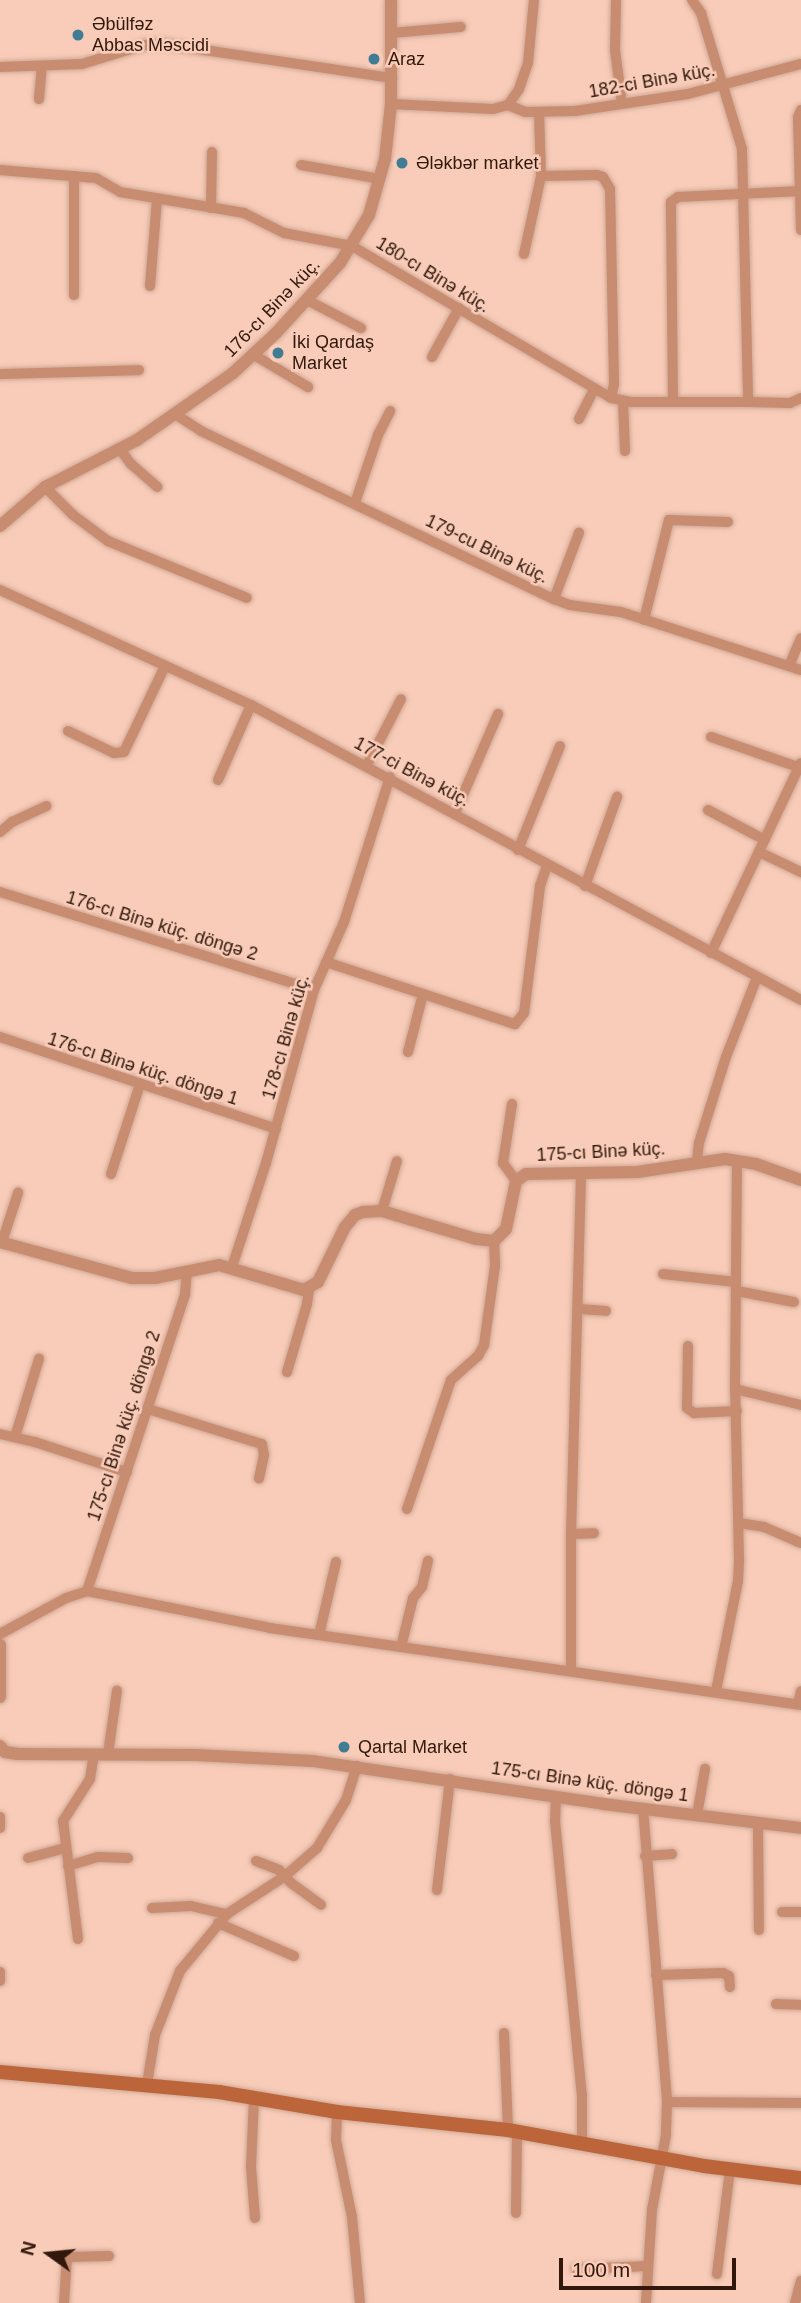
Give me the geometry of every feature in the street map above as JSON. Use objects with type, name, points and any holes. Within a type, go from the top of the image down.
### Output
[{"type":"main road","points":[[0,2072],[147,2084],[337,2112],[512,2131],[730,2169],[801,2178]]},
{"type":"street","name":"176-cı Binə küç.","points":[[0,526],[46,487],[120,449],[175,414],[254,355],[307,300],[352,246],[369,215],[380,179],[391,104],[391,0]]},
{"type":"street","points":[[508,105],[519,89],[528,63],[534,0]]},
{"type":"street","points":[[616,0],[615,50],[622,104]]},
{"type":"street","points":[[697,1],[742,149],[748,402]]},
{"type":"street","points":[[391,33],[461,27]]},
{"type":"street","points":[[0,67],[82,64],[144,46],[164,44],[392,78]]},
{"type":"street","name":"182-ci Binə küç.","points":[[391,104],[493,109],[508,105],[517,110],[540,113],[622,104],[722,85],[801,64]]},
{"type":"street","points":[[39,99],[42,66]]},
{"type":"street","points":[[801,110],[798,117],[801,230]]},
{"type":"street","points":[[524,254],[541,176],[540,113]]},
{"type":"street","points":[[211,208],[212,152]]},
{"type":"street","points":[[301,165],[380,179]]},
{"type":"street","name":"180-cı Binə küç.","points":[[0,170],[102,179],[120,192],[254,216],[292,235],[352,246],[611,398],[623,401],[673,402],[790,402],[801,398]]},
{"type":"street","points":[[541,176],[597,175],[608,183],[614,340],[611,398]]},
{"type":"street","points":[[74,176],[74,295]]},
{"type":"street","points":[[673,402],[671,202],[678,197],[800,191]]},
{"type":"street","points":[[150,286],[158,199]]},
{"type":"street","points":[[307,300],[361,328]]},
{"type":"street","points":[[432,357],[459,308]]},
{"type":"street","points":[[254,355],[308,387]]},
{"type":"street","points":[[0,374],[139,370]]},
{"type":"street","points":[[579,419],[594,390]]},
{"type":"street","points":[[623,401],[625,451]]},
{"type":"street","points":[[355,503],[378,435],[390,411]]},
{"type":"street","name":"179-cu Binə küç.","points":[[175,414],[201,431],[554,599],[583,607],[613,610],[801,670]]},
{"type":"street","points":[[120,449],[131,464],[157,487]]},
{"type":"street","points":[[46,487],[74,515],[108,541],[247,598]]},
{"type":"street","points":[[644,620],[669,520],[727,522]]},
{"type":"street","points":[[554,599],[579,533]]},
{"type":"street","name":"177-ci Binə küç.","points":[[0,590],[251,705],[801,1000]]},
{"type":"street","points":[[789,666],[801,638]]},
{"type":"street","points":[[68,731],[114,753],[124,752],[165,666]]},
{"type":"street","points":[[367,765],[401,699]]},
{"type":"street","points":[[218,780],[251,705]]},
{"type":"street","points":[[455,813],[498,714]]},
{"type":"street","points":[[711,737],[800,766],[711,953]]},
{"type":"street","points":[[519,850],[560,746]]},
{"type":"street","name":"178-cı Binə küç.","points":[[232,1268],[276,1129],[314,990],[344,922],[390,778]]},
{"type":"street","points":[[585,886],[617,797]]},
{"type":"street","points":[[0,832],[12,822],[46,806]]},
{"type":"street","points":[[708,810],[765,840]]},
{"type":"street","points":[[759,852],[801,872]]},
{"type":"street","points":[[326,962],[508,1024],[520,1021],[524,1013],[540,886],[547,866]]},
{"type":"street","name":"176-cı Binə küç. döngə 2","points":[[0,892],[314,990]]},
{"type":"street","points":[[697,1161],[726,1057],[757,977]]},
{"type":"street","points":[[408,1052],[423,994]]},
{"type":"street","name":"176-cı Binə küç. döngə 1","points":[[0,1037],[276,1129]]},
{"type":"street","points":[[111,1174],[140,1084]]},
{"type":"street","points":[[512,1104],[503,1163],[516,1181]]},
{"type":"street","points":[[716,1691],[738,1581],[735,1389],[737,1160]]},
{"type":"street","name":"175-cı Binə küç.","points":[[494,1241],[506,1229],[516,1181],[526,1174],[637,1172],[697,1161],[737,1160],[801,1180]]},
{"type":"street","points":[[382,1211],[397,1161]]},
{"type":"street","points":[[571,1670],[571,1534],[581,1173]]},
{"type":"street","points":[[18,1193],[1,1242],[132,1278],[155,1278],[213,1266],[232,1268],[295,1288],[309,1289]]},
{"type":"street","points":[[287,1372],[309,1289],[325,1272],[350,1220],[363,1212],[382,1211],[476,1239],[494,1241],[495,1266],[484,1345],[478,1356],[450,1380],[407,1509]]},
{"type":"street","name":"175-cı Binə küç. döngə 2","points":[[87,1591],[185,1294],[187,1271]]},
{"type":"street","points":[[663,1274],[736,1287],[794,1302]]},
{"type":"street","points":[[579,1309],[606,1311]]},
{"type":"street","points":[[688,1346],[687,1408],[694,1413],[737,1411]]},
{"type":"street","points":[[15,1437],[39,1359]]},
{"type":"street","points":[[735,1389],[801,1405]]},
{"type":"street","points":[[148,1409],[262,1444],[264,1455],[259,1478]]},
{"type":"street","points":[[0,1434],[127,1472]]},
{"type":"street","points":[[738,1523],[775,1531],[801,1543]]},
{"type":"street","points":[[571,1534],[594,1533]]},
{"type":"street","points":[[401,1647],[413,1598],[422,1587],[428,1561]]},
{"type":"street","points":[[319,1635],[336,1562]]},
{"type":"street","points":[[0,1634],[66,1598],[87,1591],[319,1635],[799,1705],[801,1691]]},
{"type":"street","points":[[0,1645],[0,1698]]},
{"type":"street","points":[[78,1939],[63,1821],[90,1779],[101,1754],[117,1691]]},
{"type":"street","name":"175-cı Binə küç. döngə 1","points":[[1,1748],[18,1754],[287,1758],[801,1828]]},
{"type":"street","points":[[147,2084],[155,2035],[173,1986],[193,1951],[227,1914],[303,1862],[329,1832],[346,1800],[357,1766]]},
{"type":"street","points":[[697,1815],[705,1769]]},
{"type":"street","points":[[437,1890],[450,1779]]},
{"type":"street","points":[[556,1796],[555,1822],[582,2095],[582,2144]]},
{"type":"street","points":[[643,1808],[667,2102],[663,2158],[652,2210],[646,2303]]},
{"type":"street","points":[[0,1816],[0,1828]]},
{"type":"street","points":[[758,1824],[759,1930]]},
{"type":"street","points":[[28,1858],[65,1848]]},
{"type":"street","points":[[645,1856],[672,1854]]},
{"type":"street","points":[[68,1866],[98,1857],[128,1858]]},
{"type":"street","points":[[256,1861],[271,1865],[321,1905]]},
{"type":"street","points":[[152,1908],[191,1906],[227,1914]]},
{"type":"street","points":[[782,1912],[801,1912]]},
{"type":"street","points":[[218,1923],[294,1956]]},
{"type":"street","points":[[0,1972],[0,1980]]},
{"type":"street","points":[[656,1975],[723,1973],[729,1976],[730,1987]]},
{"type":"street","points":[[776,2004],[801,2005]]},
{"type":"street","points":[[504,2033],[516,2213]]},
{"type":"street","points":[[254,2098],[251,2168],[255,2218]]},
{"type":"street","points":[[667,2102],[801,2103]]},
{"type":"street","points":[[337,2112],[337,2140],[352,2217],[360,2303]]},
{"type":"street","points":[[717,2274],[730,2169]]},
{"type":"street","points":[[64,2303],[67,2257],[109,2256]]},
{"type":"street","points":[[576,2269],[648,2266]]},
{"type":"street","points":[[795,2303],[801,2281]]},
{"type":"place","name":"Əbülfəz Abbas Məscidi","points":[[78,35]]},
{"type":"place","name":"Araz","points":[[374,59]]},
{"type":"place","name":"Ələkbər market","points":[[402,163]]},
{"type":"place","name":"İki Qardaş Market","points":[[278,353]]},
{"type":"place","name":"Qartal Market","points":[[344,1747]]}]
